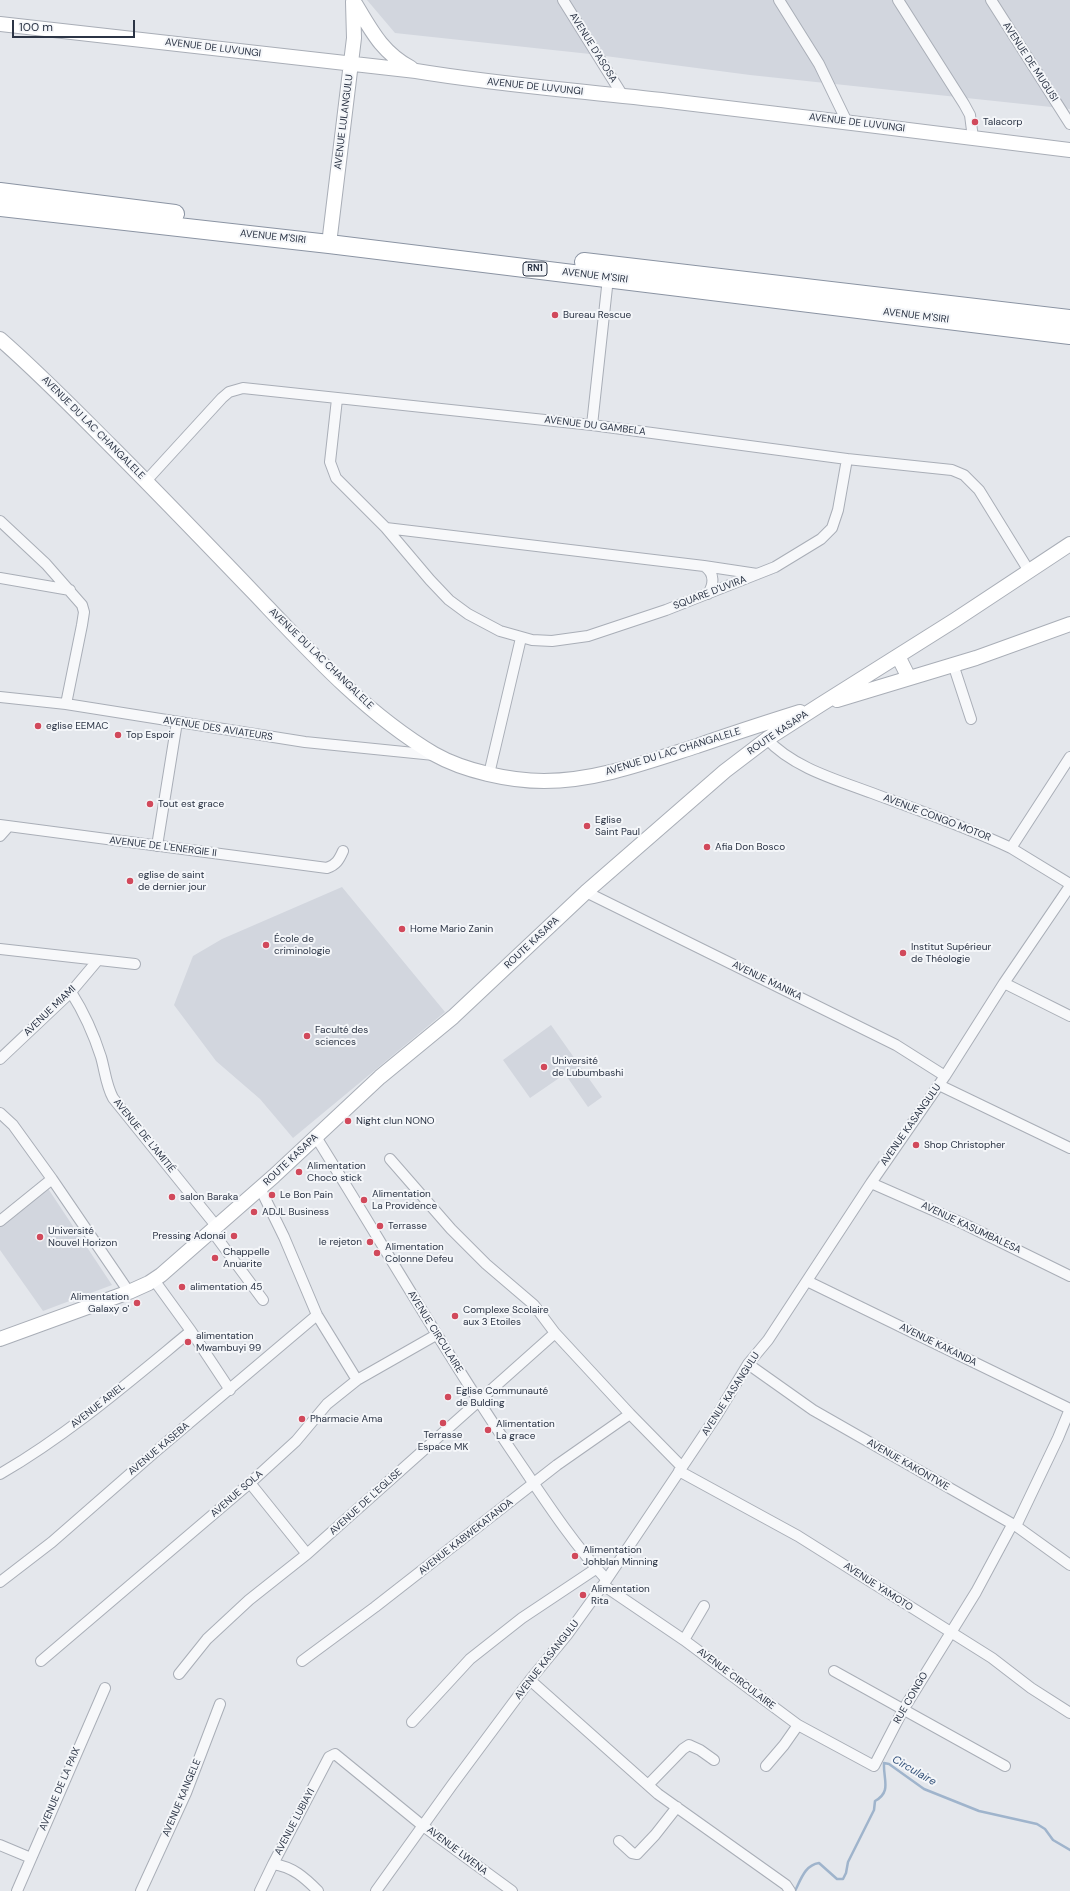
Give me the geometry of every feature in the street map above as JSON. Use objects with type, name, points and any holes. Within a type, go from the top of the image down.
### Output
[{"type":"highway","name":"AVENUE M'SIRI","points":[[0,192],[608,278],[1070,335]]},
{"type":"highway","name":"AVENUE M'SIRI","points":[[0,207],[330,238],[1070,320]]},
{"type":"street","name":"AVENUE D'ASOSA","points":[[563,0],[624,96]]},
{"type":"street","points":[[779,0],[820,64],[848,122]]},
{"type":"street","points":[[898,0],[970,115],[973,138]]},
{"type":"street","name":"AVENUE DE MUGUSI","points":[[991,0],[1070,124]]},
{"type":"street","points":[[353,1],[380,43],[388,52],[397,60],[416,71]]},
{"type":"street","name":"AVENUE LULANGULU","points":[[330,238],[352,63],[355,29],[353,1]]},
{"type":"street","name":"AVENUE DE LUVUNGI","points":[[0,24],[352,63],[478,81],[848,122],[1070,150]]},
{"type":"street","points":[[592,425],[608,278]]},
{"type":"street","name":"AVENUE DU LAC CHANGALELE","points":[[0,339],[71,404],[295,636],[354,694],[400,731],[436,755],[489,774],[518,780],[544,781],[591,776],[651,761],[820,705],[989,654],[1070,624]]},
{"type":"street","name":"AVENUE DU GAMBELA","points":[[146,481],[222,398],[233,390],[243,388],[592,425],[847,459],[952,470],[964,475],[979,490],[1029,571]]},
{"type":"street","points":[[337,399],[330,462],[332,471],[336,478],[386,528]]},
{"type":"street","points":[[757,574],[775,567],[828,534],[838,510],[847,459]]},
{"type":"street","points":[[0,521],[46,564],[82,605],[84,612],[66,704]]},
{"type":"street","name":"SQUARE D'UVIRA","points":[[386,528],[704,566],[757,574]]},
{"type":"street","name":"SQUARE D'UVIRA","points":[[386,528],[449,600],[468,614],[484,623],[500,631],[521,638],[552,641],[588,636],[708,594],[757,574]]},
{"type":"street","name":"ROUTE KASAPA","points":[[0,1339],[129,1292],[154,1280],[260,1188],[380,1077],[453,1017],[586,892],[725,771],[762,743],[1070,544]]},
{"type":"street","points":[[704,566],[711,572],[713,578],[712,588],[708,594]]},
{"type":"street","points":[[0,578],[70,590]]},
{"type":"street","points":[[489,774],[521,638]]},
{"type":"street","points":[[898,656],[909,678]]},
{"type":"street","points":[[953,664],[971,719]]},
{"type":"street","name":"AVENUE DES AVIATEURS","points":[[0,697],[66,704],[305,742],[436,755]]},
{"type":"street","points":[[157,846],[177,722]]},
{"type":"street","points":[[747,729],[754,738],[762,743]]},
{"type":"street","name":"AVENUE CONGO MOTOR","points":[[762,743],[793,760],[841,781],[956,825],[1011,848],[1070,885]]},
{"type":"street","points":[[1011,848],[1070,757]]},
{"type":"street","points":[[0,836],[4,826]]},
{"type":"street","name":"AVENUE DE L'ENERGIE II","points":[[4,826],[327,868],[334,866],[343,852]]},
{"type":"street","name":"AVENUE KASANGULU","points":[[376,1891],[530,1680],[567,1635],[604,1582],[717,1415],[748,1364],[768,1340],[871,1182],[939,1085],[1004,983],[1070,885]]},
{"type":"street","name":"AVENUE MANIKA","points":[[586,892],[896,1045],[945,1076]]},
{"type":"street","points":[[0,949],[136,964]]},
{"type":"street","name":"AVENUE MIAMI","points":[[0,1059],[71,992],[98,960]]},
{"type":"street","points":[[1004,983],[1070,1016]]},
{"type":"street","name":"AVENUE DE L'AMITIÉ","points":[[71,992],[79,1005],[101,1057],[108,1088],[113,1098],[214,1229],[263,1300]]},
{"type":"street","points":[[939,1085],[1070,1148]]},
{"type":"street","points":[[0,1113],[12,1126],[52,1179],[129,1292]]},
{"type":"street","name":"AVENUE CIRCULAIRE","points":[[316,1137],[436,1335],[478,1401],[535,1484],[597,1568],[604,1582],[798,1725],[874,1766]]},
{"type":"street","name":"AVENUE YAMOTO","points":[[390,1159],[451,1229],[486,1264],[534,1305],[555,1333],[681,1469],[798,1536],[992,1658],[1031,1688],[1070,1713]]},
{"type":"street","points":[[0,1221],[52,1179]]},
{"type":"street","name":"AVENUE KASUMBALESA","points":[[871,1182],[962,1223],[1070,1276]]},
{"type":"street","points":[[260,1188],[284,1236],[317,1315],[357,1380]]},
{"type":"street","points":[[154,1280],[191,1331],[230,1390]]},
{"type":"street","name":"AVENUE KAKANDA","points":[[807,1281],[1070,1409]]},
{"type":"street","name":"AVENUE KASEBA","points":[[0,1582],[52,1542],[155,1452],[317,1315]]},
{"type":"street","name":"AVENUE ARIEL","points":[[0,1474],[34,1453],[83,1417],[191,1331]]},
{"type":"street","name":"AVENUE DE L'EGLISE","points":[[179,1674],[214,1632],[248,1600],[307,1554],[555,1333]]},
{"type":"street","name":"AVENUE SOLA","points":[[40,1661],[250,1483],[296,1441],[327,1404],[357,1380],[436,1335]]},
{"type":"street","name":"AVENUE KAKONTWE","points":[[748,1364],[813,1410],[1014,1526],[1070,1565]]},
{"type":"street","points":[[1014,1526],[1058,1438],[1070,1409]]},
{"type":"street","name":"AVENUE KABWEKATANDA","points":[[302,1661],[375,1607],[535,1484],[557,1465],[630,1414]]},
{"type":"street","points":[[250,1483],[307,1554]]},
{"type":"street","name":"RUE CONGO","points":[[874,1766],[903,1710],[976,1592],[1014,1526]]},
{"type":"street","points":[[412,1722],[470,1659],[522,1618],[597,1568]]},
{"type":"street","points":[[684,1640],[704,1606]]},
{"type":"street","points":[[834,1671],[1005,1766]]},
{"type":"street","points":[[530,1680],[648,1785],[786,1885],[790,1891]]},
{"type":"street","name":"AVENUE DE LA PAIX","points":[[16,1891],[105,1688]]},
{"type":"street","name":"AVENUE KANGELE","points":[[141,1891],[186,1793],[220,1704]]},
{"type":"street","points":[[766,1766],[784,1745],[798,1725]]},
{"type":"street","points":[[648,1785],[683,1749],[689,1745],[700,1750],[714,1760]]},
{"type":"street","name":"AVENUE LWENA","points":[[332,1755],[335,1754],[423,1826],[512,1891]]},
{"type":"street","name":"AVENUE LUBIAYI","points":[[260,1891],[329,1757],[332,1755]]},
{"type":"street","points":[[619,1841],[632,1852],[637,1854],[678,1807]]},
{"type":"street","points":[[0,1845],[31,1858]]},
{"type":"street","points":[[273,1864],[295,1870],[318,1891]]},
{"type":"shaded area","points":[[367,0],[1070,0],[1070,109],[750,75],[590,54],[395,33]]},
{"type":"shaded area","name":"Faculté des sciences","points":[[342,887],[445,1012],[293,1138],[260,1099],[216,1061],[174,1005],[193,956],[222,939]]},
{"type":"shaded area","name":"Université de Lubumbashi","points":[[551,1025],[602,1097],[588,1107],[565,1074],[530,1098],[503,1060]]},
{"type":"shaded area","name":"Université Nouvel Horizon","points":[[47,1187],[112,1285],[43,1311],[0,1250],[0,1225]]},
{"type":"waterway","name":"Circulaire","points":[[795,1891],[802,1877],[814,1864],[819,1863],[837,1879],[843,1879],[848,1862],[874,1810],[875,1801],[883,1794],[885,1789],[884,1763],[889,1764],[924,1789],[979,1811],[1037,1824],[1045,1829],[1053,1840],[1070,1850]]},
{"type":"place","name":"Talacorp","points":[[975,122]]},
{"type":"place","name":"Bureau Rescue","points":[[555,315]]},
{"type":"place","name":"eglise EEMAC","points":[[38,726]]},
{"type":"place","name":"Top Espoir","points":[[118,735]]},
{"type":"place","name":"Tout est grace","points":[[150,804]]},
{"type":"place","name":"Eglise Saint Paul","points":[[587,826]]},
{"type":"place","name":"Afia Don Bosco","points":[[707,847]]},
{"type":"place","name":"eglise de saint de dernier jour","points":[[130,881]]},
{"type":"place","name":"Home Mario Zanin","points":[[402,929]]},
{"type":"place","name":"École de criminologie","points":[[266,945]]},
{"type":"place","name":"Institut Supérieur de Théologie","points":[[903,953]]},
{"type":"place","name":"Faculté des sciences","points":[[307,1036]]},
{"type":"place","name":"Université de Lubumbashi","points":[[544,1067]]},
{"type":"place","name":"Night clun NONO","points":[[348,1121]]},
{"type":"place","name":"Shop Christopher","points":[[916,1145]]},
{"type":"place","name":"Alimentation Choco stick","points":[[299,1172]]},
{"type":"place","name":"Le Bon Pain","points":[[272,1195]]},
{"type":"place","name":"salon Baraka","points":[[172,1197]]},
{"type":"place","name":"Alimentation La Providence","points":[[364,1200]]},
{"type":"place","name":"ADJL Business","points":[[254,1212]]},
{"type":"place","name":"Terrasse","points":[[380,1226]]},
{"type":"place","name":"Pressing Adonai","points":[[234,1236]]},
{"type":"place","name":"Université Nouvel Horizon","points":[[40,1237]]},
{"type":"place","name":"le rejeton","points":[[370,1242]]},
{"type":"place","name":"Alimentation Colonne Defeu","points":[[377,1253]]},
{"type":"place","name":"Chappelle Anuarite","points":[[215,1258]]},
{"type":"place","name":"alimentation 45","points":[[182,1287]]},
{"type":"place","name":"Alimentation Galaxy o'","points":[[137,1303]]},
{"type":"place","name":"Complexe Scolaire aux 3 Etoiles","points":[[455,1316]]},
{"type":"place","name":"alimentation Mwambuyi 99","points":[[188,1342]]},
{"type":"place","name":"Eglise Communauté de Bulding","points":[[448,1397]]},
{"type":"place","name":"Pharmacie Ama","points":[[302,1419]]},
{"type":"place","name":"Terrasse Espace MK","points":[[443,1423]]},
{"type":"place","name":"Alimentation La grace","points":[[488,1430]]},
{"type":"place","name":"Alimentation Johblan Minning","points":[[575,1556]]},
{"type":"place","name":"Alimentation Rita","points":[[583,1595]]}]
